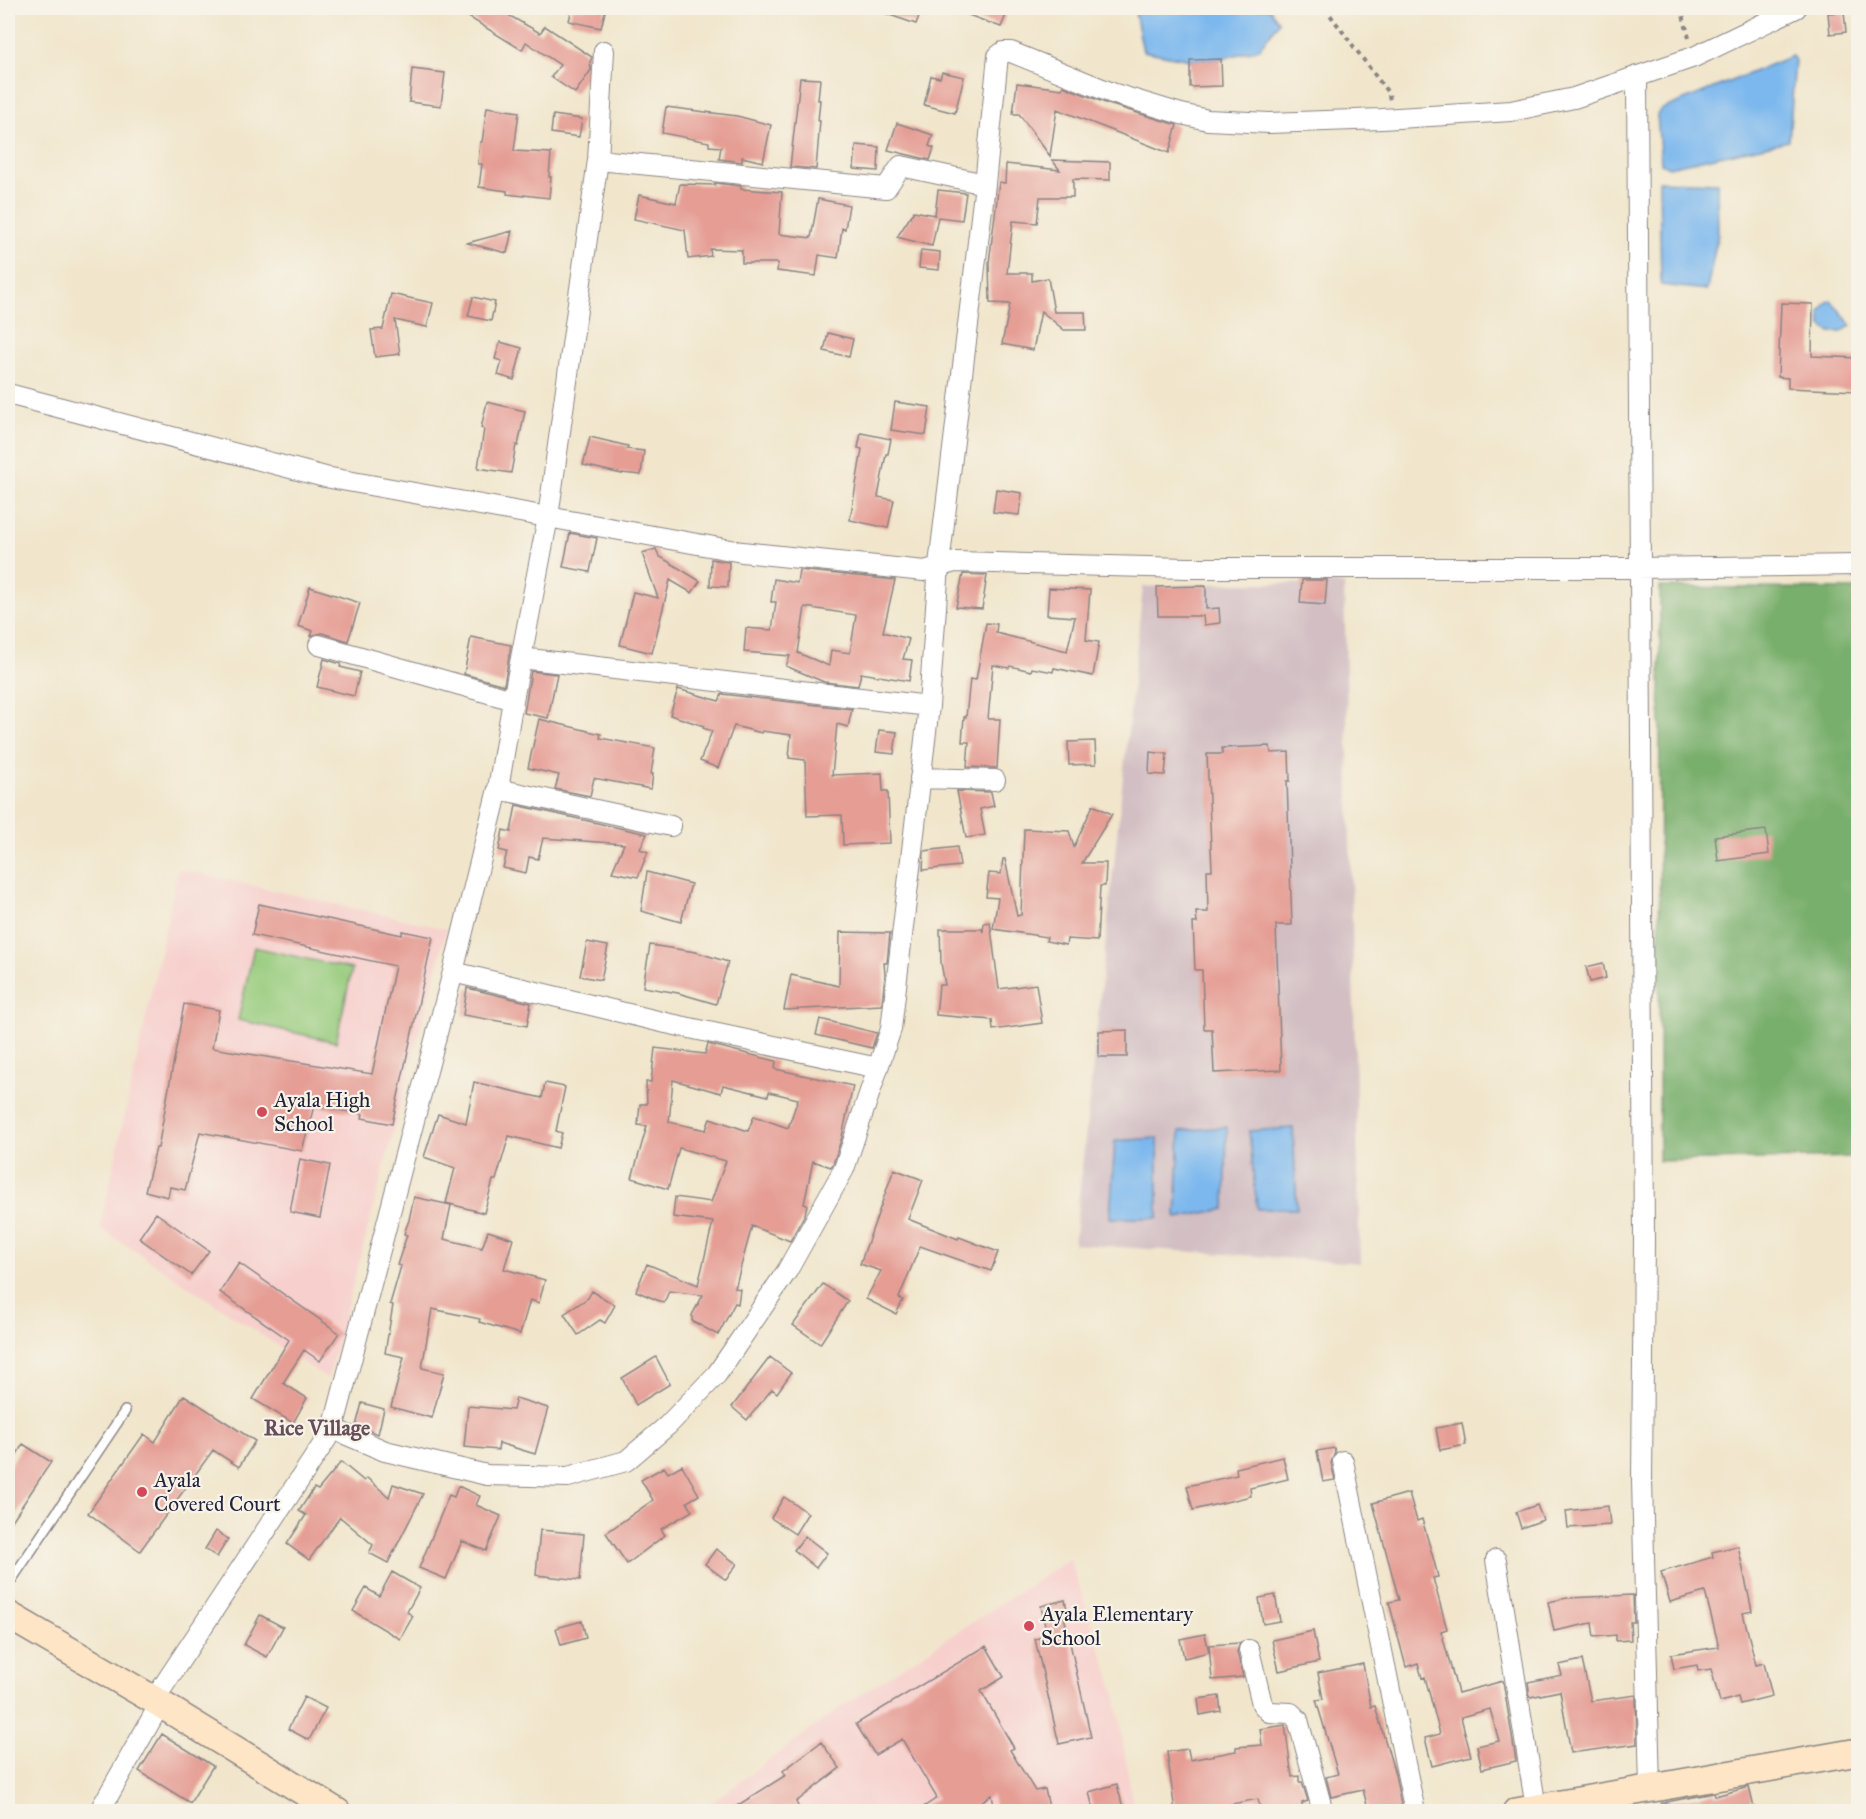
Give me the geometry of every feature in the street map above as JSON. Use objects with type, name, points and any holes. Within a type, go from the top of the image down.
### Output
[{"type":"street","points":[[333,1429],[385,1451],[487,1475],[568,1477],[626,1461],[668,1425],[717,1374],[787,1271],[844,1169],[891,1029],[929,706],[939,566],[998,56],[1003,52],[1011,52],[1112,93],[1180,114],[1208,120],[1269,123],[1511,111],[1574,98],[1694,57],[1796,8]]},
{"type":"street","points":[[99,1812],[157,1702],[333,1429],[453,972],[498,789],[548,517],[598,160],[604,51]]},
{"type":"street","points":[[1637,76],[1638,568],[1644,1227],[1642,1481],[1650,1787]]},
{"type":"street","points":[[598,160],[886,188],[901,166],[985,184]]},
{"type":"street","points":[[8,394],[325,477],[742,552],[924,571],[955,562],[1186,568],[1638,568],[1858,564]]},
{"type":"street","points":[[319,645],[513,700]]},
{"type":"street","points":[[521,658],[929,706]]},
{"type":"street","points":[[920,778],[995,780]]},
{"type":"street","points":[[498,789],[671,826]]},
{"type":"street","points":[[453,972],[666,1023],[878,1068]]},
{"type":"street","points":[[1343,1461],[1415,1812]]},
{"type":"street","points":[[1496,1560],[1526,1810],[1858,1752]]},
{"type":"street","points":[[8,1615],[157,1702],[337,1812]]},
{"type":"street","points":[[1249,1650],[1262,1704],[1269,1712],[1292,1713],[1298,1720],[1323,1812]]},
{"type":"lane","points":[[8,1585],[125,1412]]},
{"type":"path","points":[[1325,8],[1389,94],[1391,118]]},
{"type":"path","points":[[1693,8],[1683,15],[1694,57]]},
{"type":"shaded area","points":[[1233,583],[1344,584],[1360,1263],[1074,1244],[1143,587]]},
{"type":"shaded area","name":"Ayala High School","points":[[178,869],[447,929],[328,1379],[100,1228]]},
{"type":"shaded area","name":"Ayala Elementary School","points":[[1070,1559],[1115,1692],[1134,1811],[699,1812],[847,1703]]},
{"type":"green space","points":[[1660,587],[1858,589],[1858,1157],[1659,1161]]},
{"type":"green space","points":[[254,947],[352,969],[336,1042],[238,1020]]},
{"type":"water","points":[[1134,8],[1269,8],[1279,22],[1259,49],[1220,59],[1190,60],[1143,51]]},
{"type":"water","points":[[1792,56],[1795,60],[1789,141],[1669,167],[1661,163],[1657,115],[1662,109]]},
{"type":"water","points":[[1659,181],[1717,183],[1718,234],[1707,290],[1661,285]]},
{"type":"water","points":[[1831,300],[1851,325],[1842,332],[1830,332],[1821,325],[1820,313],[1826,303]]},
{"type":"water","points":[[1227,1127],[1225,1209],[1176,1218],[1180,1131]]},
{"type":"water","points":[[1293,1128],[1297,1209],[1257,1209],[1249,1131]]},
{"type":"water","points":[[1158,1138],[1158,1218],[1110,1218],[1115,1141]]},
{"type":"building","points":[[454,8],[496,8],[540,33],[545,26],[592,57],[591,70],[575,93],[551,77],[560,65],[526,42],[522,50]]},
{"type":"building","points":[[572,8],[606,8],[601,28],[569,21]]},
{"type":"building","points":[[875,8],[922,8],[916,24],[875,10]]},
{"type":"building","points":[[953,8],[1009,8],[1001,27]]},
{"type":"building","points":[[1844,12],[1846,32],[1830,34],[1828,13]]},
{"type":"building","points":[[1221,59],[1222,86],[1190,87],[1190,60]]},
{"type":"building","points":[[412,69],[445,73],[441,106],[409,102]]},
{"type":"building","points":[[942,72],[964,77],[955,113],[924,105],[931,76],[940,78]]},
{"type":"building","points":[[800,78],[820,79],[818,121],[820,121],[816,169],[790,167]]},
{"type":"building","points":[[1017,83],[1062,89],[1063,86],[1108,104],[1177,125],[1169,153],[1057,109],[1050,156],[1019,114],[1013,114]]},
{"type":"building","points":[[487,107],[519,112],[514,151],[551,153],[549,198],[507,194],[507,191],[479,187],[482,164],[478,164],[480,142],[482,142]]},
{"type":"building","points":[[666,107],[737,116],[771,125],[763,162],[742,157],[742,162],[719,159],[721,147],[709,146],[709,142],[662,133]]},
{"type":"building","points":[[553,115],[582,119],[579,137],[551,133]]},
{"type":"building","points":[[897,123],[933,135],[929,146],[934,148],[930,160],[888,150]]},
{"type":"building","points":[[856,145],[879,147],[878,171],[854,169]]},
{"type":"building","points":[[1052,160],[1110,162],[1110,180],[1073,179],[1073,197],[1040,197],[1037,223],[1013,221],[1007,273],[1032,273],[1032,281],[1048,278],[1054,312],[1085,312],[1086,330],[1064,330],[1041,311],[1033,350],[1002,344],[1010,304],[990,303],[989,263],[999,182],[1005,183],[1006,164],[1060,170]]},
{"type":"building","points":[[715,183],[741,186],[741,189],[782,192],[779,234],[811,238],[818,199],[849,205],[845,229],[842,228],[838,258],[819,255],[816,276],[777,271],[778,263],[742,263],[742,250],[710,249],[711,256],[688,259],[685,230],[634,219],[639,195],[676,203],[680,184],[715,185]]},
{"type":"building","points":[[938,190],[966,193],[962,220],[938,217],[932,246],[897,237],[914,211],[935,215]]},
{"type":"building","points":[[512,231],[507,253],[467,243]]},
{"type":"building","points":[[921,250],[940,252],[939,270],[919,268]]},
{"type":"building","points":[[391,294],[433,303],[427,327],[395,320],[400,354],[375,357],[371,330],[383,329]]},
{"type":"building","points":[[473,297],[495,302],[491,321],[468,316]]},
{"type":"building","points":[[1781,303],[1813,304],[1812,356],[1858,358],[1858,391],[1788,388],[1788,378],[1778,377]]},
{"type":"building","points":[[828,333],[853,339],[849,357],[824,351]]},
{"type":"building","points":[[500,342],[522,348],[514,380],[498,375],[502,361],[495,359]]},
{"type":"building","points":[[487,402],[525,411],[511,473],[478,468],[484,429],[481,428]]},
{"type":"building","points":[[895,402],[930,407],[926,435],[891,430]]},
{"type":"building","points":[[861,433],[891,439],[878,497],[894,500],[888,528],[850,520],[862,449],[858,448]]},
{"type":"building","points":[[590,437],[628,446],[627,449],[644,451],[641,475],[622,474],[583,465]]},
{"type":"building","points":[[996,489],[1022,493],[1019,515],[993,512]]},
{"type":"building","points":[[570,533],[597,538],[590,572],[563,567]]},
{"type":"building","points":[[656,549],[659,556],[700,581],[692,593],[670,580],[652,653],[620,645],[633,592],[658,598],[642,553]]},
{"type":"building","points":[[711,559],[729,562],[728,587],[710,586]]},
{"type":"building","points":[[799,570],[895,580],[883,632],[909,639],[903,659],[912,660],[909,681],[861,673],[858,686],[824,682],[786,666],[790,656],[744,652],[746,628],[772,630],[776,602],[771,602],[774,579],[797,583]],"holes":[[[805,607],[856,615],[850,653],[831,650],[829,666],[798,653]]]},
{"type":"building","points":[[963,574],[987,575],[982,609],[956,607]]},
{"type":"building","points":[[1302,580],[1327,580],[1325,605],[1300,603]]},
{"type":"building","points":[[1206,586],[1206,609],[1219,608],[1220,623],[1204,625],[1203,616],[1158,616],[1157,587]]},
{"type":"building","points":[[310,587],[360,603],[348,641],[322,633],[311,636],[313,631],[298,626]]},
{"type":"building","points":[[1049,588],[1090,590],[1086,640],[1099,642],[1093,676],[1054,668],[1053,672],[1032,668],[1031,671],[993,665],[988,719],[1000,719],[997,768],[967,767],[969,742],[962,742],[964,717],[966,717],[970,679],[976,680],[986,623],[997,624],[996,633],[1067,651],[1075,617],[1047,615]]},
{"type":"building","points":[[471,637],[511,645],[504,685],[464,674]]},
{"type":"building","points":[[324,659],[341,664],[340,667],[360,672],[354,696],[317,687]]},
{"type":"building","points":[[531,671],[557,674],[548,718],[524,713]]},
{"type":"building","points":[[678,689],[719,701],[722,694],[852,709],[848,727],[837,724],[832,775],[882,773],[883,791],[888,791],[890,843],[843,845],[842,815],[807,816],[805,760],[789,758],[791,735],[762,731],[762,733],[734,726],[718,768],[700,761],[712,731],[703,728],[704,726],[670,715]]},
{"type":"building","points":[[539,719],[601,734],[600,738],[655,748],[651,789],[594,778],[590,796],[555,789],[559,775],[528,768]]},
{"type":"building","points":[[879,730],[897,732],[894,754],[876,752]]},
{"type":"building","points":[[1095,741],[1096,764],[1069,765],[1068,742]]},
{"type":"building","points":[[1270,746],[1271,753],[1289,752],[1290,781],[1287,781],[1292,925],[1276,925],[1281,1070],[1214,1073],[1212,1029],[1204,1029],[1202,970],[1195,970],[1193,923],[1197,923],[1196,912],[1208,912],[1207,870],[1212,870],[1207,754],[1222,754],[1222,748]]},
{"type":"building","points":[[1150,752],[1167,754],[1165,775],[1149,774]]},
{"type":"building","points":[[957,791],[991,792],[994,806],[980,809],[985,835],[966,838]]},
{"type":"building","points":[[516,805],[647,834],[640,849],[648,852],[638,877],[612,872],[624,844],[543,838],[538,859],[529,857],[526,873],[503,868],[507,852],[499,850],[503,830],[511,832]]},
{"type":"building","points":[[1093,805],[1112,814],[1082,863],[1106,863],[1105,886],[1100,886],[1097,941],[1067,939],[1066,945],[1046,941],[1047,937],[993,929],[998,898],[986,897],[989,873],[1001,874],[1003,859],[1005,859],[1017,916],[1021,915],[1024,829],[1069,831],[1074,847]]},
{"type":"building","points":[[1766,830],[1769,854],[1718,861],[1715,836]]},
{"type":"building","points":[[957,847],[960,866],[923,870],[924,851]]},
{"type":"building","points":[[647,872],[691,884],[681,922],[641,911]]},
{"type":"building","points":[[259,904],[402,935],[402,931],[433,937],[392,1124],[362,1118],[363,1114],[314,1106],[302,1151],[200,1132],[185,1190],[170,1187],[168,1197],[145,1191],[156,1148],[158,1148],[184,1004],[219,1010],[212,1048],[372,1074],[395,966],[252,935]]},
{"type":"building","points":[[990,922],[999,989],[1036,984],[1042,1023],[993,1030],[992,1020],[936,1015],[939,985],[945,985],[941,963],[940,929],[982,929],[983,932],[984,923]]},
{"type":"building","points":[[840,932],[890,933],[887,963],[884,963],[882,1005],[784,1010],[791,975],[839,986]]},
{"type":"building","points":[[587,942],[608,946],[601,980],[580,976]]},
{"type":"building","points":[[650,945],[696,952],[728,962],[716,1004],[678,993],[643,987]]},
{"type":"building","points":[[1603,963],[1606,978],[1590,982],[1586,967]]},
{"type":"building","points":[[467,988],[531,1003],[527,1026],[463,1015]]},
{"type":"building","points":[[820,1019],[877,1033],[872,1048],[816,1035]]},
{"type":"building","points":[[1127,1030],[1127,1057],[1099,1057],[1099,1031]]},
{"type":"building","points":[[708,1044],[776,1061],[775,1069],[853,1086],[842,1137],[833,1164],[831,1167],[813,1161],[804,1204],[807,1205],[805,1214],[790,1241],[752,1226],[735,1288],[740,1289],[738,1304],[735,1303],[718,1335],[692,1321],[692,1315],[703,1295],[669,1291],[664,1303],[636,1291],[647,1264],[698,1285],[713,1222],[673,1217],[675,1197],[711,1202],[726,1161],[679,1148],[668,1189],[632,1178],[647,1126],[638,1125],[640,1104],[647,1104],[646,1082],[651,1082],[655,1048],[705,1054]],"holes":[[[673,1080],[721,1093],[723,1085],[768,1096],[769,1092],[798,1099],[788,1128],[754,1116],[748,1131],[710,1118],[706,1130],[669,1122]]]},
{"type":"building","points":[[474,1082],[542,1098],[545,1083],[565,1087],[556,1131],[562,1133],[558,1148],[509,1136],[484,1213],[446,1203],[455,1168],[424,1157],[438,1114],[466,1123]]},
{"type":"building","points":[[300,1159],[330,1165],[320,1218],[290,1212]]},
{"type":"building","points":[[894,1169],[923,1180],[908,1219],[998,1252],[991,1271],[920,1246],[899,1298],[903,1300],[896,1314],[866,1299],[881,1271],[860,1264]]},
{"type":"building","points":[[414,1197],[451,1205],[444,1239],[482,1248],[488,1231],[513,1239],[504,1269],[545,1280],[539,1303],[530,1300],[520,1334],[479,1322],[480,1319],[432,1309],[422,1368],[444,1373],[432,1418],[391,1407],[404,1357],[385,1353],[393,1305],[390,1304],[401,1266],[397,1265],[407,1235],[404,1234]]},
{"type":"building","points":[[156,1213],[209,1251],[191,1275],[139,1238]]},
{"type":"building","points":[[239,1263],[339,1333],[320,1361],[304,1350],[283,1383],[307,1398],[293,1423],[253,1399],[289,1340],[220,1292]]},
{"type":"building","points":[[823,1284],[848,1301],[820,1344],[793,1325]]},
{"type":"building","points":[[592,1291],[615,1305],[605,1323],[600,1320],[578,1335],[564,1314],[588,1298]]},
{"type":"building","points":[[656,1357],[670,1384],[636,1405],[622,1378]]},
{"type":"building","points":[[770,1357],[791,1373],[777,1393],[772,1389],[747,1420],[732,1407]]},
{"type":"building","name":"Ayala Covered Court","points":[[184,1395],[255,1441],[239,1467],[213,1450],[140,1551],[88,1513],[144,1434],[155,1442]]},
{"type":"building","points":[[516,1398],[548,1408],[535,1454],[499,1443],[498,1450],[464,1447],[468,1406],[513,1410]]},
{"type":"building","points":[[362,1403],[384,1409],[378,1434],[356,1426]]},
{"type":"building","points":[[1462,1423],[1466,1445],[1440,1450],[1436,1428]]},
{"type":"building","points":[[23,1444],[51,1462],[8,1527],[8,1469]]},
{"type":"building","points":[[1334,1448],[1331,1463],[1335,1480],[1323,1482],[1317,1451]]},
{"type":"building","points":[[1283,1457],[1288,1479],[1250,1488],[1251,1496],[1193,1510],[1187,1486],[1237,1475],[1236,1468]]},
{"type":"building","points":[[341,1462],[364,1481],[367,1478],[389,1497],[393,1484],[423,1494],[388,1563],[369,1553],[373,1545],[340,1517],[309,1560],[287,1544],[306,1515],[299,1511],[314,1488],[318,1490]]},
{"type":"building","points":[[682,1465],[699,1495],[687,1502],[692,1511],[661,1529],[665,1535],[627,1564],[606,1533],[653,1500],[641,1480],[664,1467],[668,1473]]},
{"type":"building","points":[[458,1486],[480,1496],[476,1505],[501,1516],[486,1551],[462,1541],[446,1579],[419,1568],[449,1495],[454,1497]]},
{"type":"building","points":[[1409,1493],[1417,1521],[1422,1519],[1438,1577],[1433,1578],[1447,1629],[1441,1631],[1458,1693],[1503,1681],[1516,1761],[1482,1769],[1477,1746],[1499,1741],[1490,1709],[1461,1717],[1471,1756],[1432,1766],[1425,1738],[1440,1734],[1425,1677],[1422,1678],[1418,1663],[1406,1667],[1389,1602],[1399,1600],[1373,1503]]},
{"type":"building","points":[[784,1497],[808,1513],[795,1534],[771,1518]]},
{"type":"building","points":[[1537,1505],[1543,1520],[1521,1528],[1516,1512]]},
{"type":"building","points":[[1608,1506],[1610,1525],[1568,1528],[1566,1511]]},
{"type":"building","points":[[540,1530],[584,1534],[580,1580],[536,1575]]},
{"type":"building","points":[[216,1531],[228,1539],[217,1557],[205,1549]]},
{"type":"building","points":[[805,1536],[827,1553],[816,1568],[794,1550]]},
{"type":"building","points":[[1738,1546],[1752,1611],[1743,1613],[1756,1665],[1764,1663],[1772,1696],[1740,1704],[1738,1697],[1720,1702],[1711,1669],[1698,1671],[1697,1665],[1674,1669],[1671,1654],[1719,1647],[1705,1592],[1670,1602],[1661,1572],[1713,1557],[1712,1552]]},
{"type":"building","points":[[716,1549],[737,1564],[726,1580],[705,1564]]},
{"type":"building","points":[[392,1572],[420,1588],[407,1612],[413,1616],[400,1639],[353,1611],[366,1588],[379,1596]]},
{"type":"building","points":[[1275,1595],[1280,1621],[1263,1624],[1259,1598]]},
{"type":"building","points":[[1633,1595],[1634,1622],[1630,1622],[1631,1640],[1616,1641],[1616,1635],[1594,1637],[1592,1623],[1554,1631],[1548,1602],[1567,1598]]},
{"type":"building","points":[[1065,1600],[1068,1615],[1064,1616],[1091,1737],[1059,1744],[1035,1639],[1047,1636],[1041,1606]]},
{"type":"building","points":[[260,1615],[283,1627],[267,1657],[244,1645]]},
{"type":"building","points":[[582,1621],[586,1638],[561,1645],[556,1628]]},
{"type":"building","points":[[1313,1631],[1319,1662],[1279,1671],[1272,1640]]},
{"type":"building","points":[[1205,1634],[1209,1652],[1184,1658],[1180,1639]]},
{"type":"building","points":[[1240,1643],[1237,1652],[1243,1677],[1212,1680],[1209,1645]]},
{"type":"building","points":[[986,1646],[1004,1677],[981,1691],[1014,1748],[1010,1750],[1035,1791],[1045,1789],[1050,1812],[995,1812],[992,1795],[965,1812],[916,1812],[937,1798],[902,1739],[875,1755],[856,1724]]},
{"type":"building","points":[[1582,1660],[1591,1701],[1636,1695],[1637,1744],[1571,1753],[1560,1691],[1530,1697],[1528,1682],[1562,1675],[1559,1665]]},
{"type":"building","points":[[1363,1664],[1371,1707],[1375,1706],[1395,1774],[1402,1810],[1396,1812],[1369,1812],[1363,1790],[1331,1797],[1326,1777],[1338,1774],[1316,1700],[1323,1699],[1318,1673]]},
{"type":"building","points":[[1219,1696],[1221,1711],[1200,1715],[1198,1699]]},
{"type":"building","points":[[304,1697],[326,1708],[309,1740],[288,1729]]},
{"type":"building","points":[[1285,1725],[1292,1777],[1299,1776],[1299,1782],[1302,1782],[1308,1801],[1302,1803],[1302,1812],[1261,1812],[1258,1799],[1226,1805],[1227,1812],[1175,1812],[1167,1752],[1188,1749],[1190,1760],[1236,1751],[1236,1747],[1262,1745],[1260,1729]]},
{"type":"building","points":[[162,1734],[213,1766],[190,1803],[139,1771]]},
{"type":"building","points":[[821,1742],[840,1768],[796,1802],[801,1812],[727,1812],[786,1775],[783,1771]]},
{"type":"building","points":[[1117,1784],[1124,1812],[1094,1812],[1089,1792]]},
{"type":"building","points":[[1749,1787],[1755,1812],[1663,1812],[1661,1803],[1714,1793],[1715,1796]]},
{"type":"place","name":"Ayala High School","points":[[262,1112]]},
{"type":"place","name":"Ayala Covered Court","points":[[142,1492]]},
{"type":"place","name":"Ayala Elementary School","points":[[1029,1626]]},
{"type":"district","name":"Rice Village","points":[[317,1427]]}]
